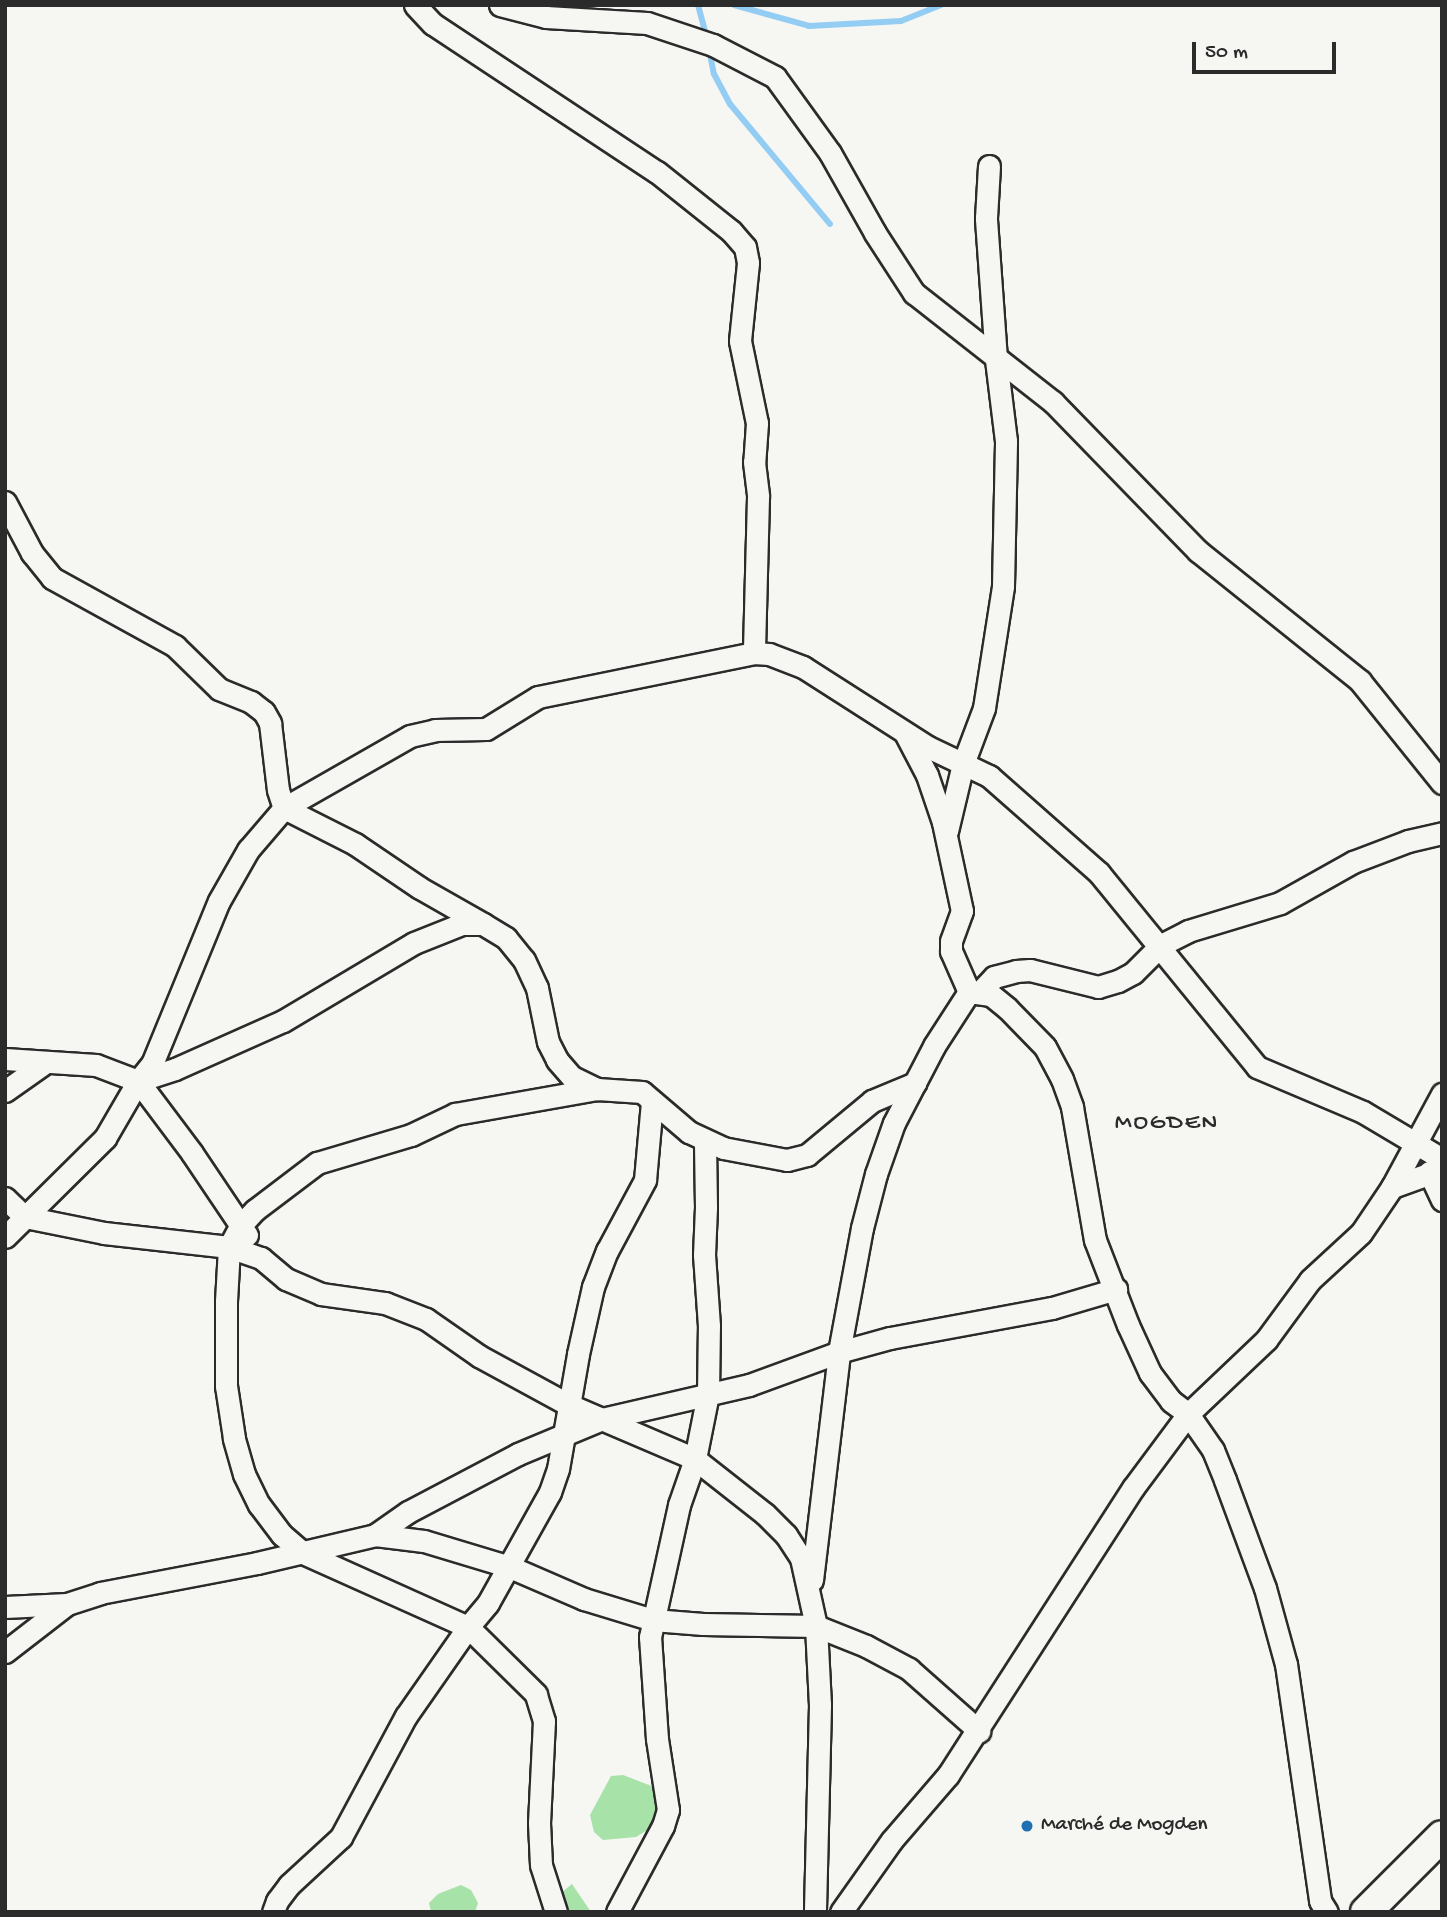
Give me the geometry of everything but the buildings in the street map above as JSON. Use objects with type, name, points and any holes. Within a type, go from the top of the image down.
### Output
[{"type":"street","points":[[415,5],[433,24],[657,172],[731,231],[745,247],[748,263],[740,341],[757,423],[754,462],[758,497],[754,653]]},
{"type":"street","points":[[500,5],[546,17],[648,23],[713,45],[775,77],[830,153],[875,233],[914,293],[1053,402],[1198,551],[1360,681],[1442,783]]},
{"type":"street","points":[[946,835],[963,764],[984,708],[1003,586],[1006,441],[996,359],[986,218],[989,166]]},
{"type":"street","points":[[5,502],[32,553],[52,578],[176,646],[219,689],[251,702],[264,712],[270,723],[278,790],[284,808],[355,844],[420,888],[506,938],[524,960],[537,989],[548,1042],[557,1060],[572,1076],[597,1089]]},
{"type":"street","points":[[5,1237],[105,1138],[138,1081],[152,1064],[219,901],[248,850],[284,808],[410,736],[435,730],[486,729],[538,697],[733,660],[754,653],[769,654],[803,667],[904,732],[989,776],[1033,812],[1099,873],[1161,945],[1257,1067],[1363,1112],[1414,1141],[1438,1166],[1442,1200]]},
{"type":"street","points":[[904,732],[927,775],[946,835],[962,911],[951,941],[951,951],[975,992],[1007,1007],[1045,1047],[1062,1079],[1072,1107],[1095,1240],[1128,1325],[1150,1373],[1171,1401],[1188,1414],[1213,1450],[1226,1479],[1265,1588],[1286,1664],[1320,1901],[1327,1912]]},
{"type":"street","points":[[811,1594],[839,1352],[862,1228],[876,1174],[894,1123],[933,1046],[975,992],[1002,973],[1030,970],[1098,987],[1133,973],[1161,945],[1188,931],[1280,903],[1353,862],[1408,841],[1442,832]]},
{"type":"street","points":[[138,1081],[175,1069],[284,1020],[432,934],[463,924],[483,925]]},
{"type":"street","points":[[5,1059],[96,1065],[138,1081],[192,1153],[261,1258],[286,1279],[321,1294],[385,1303],[426,1320],[479,1356],[569,1405],[695,1460],[735,1488],[786,1535],[801,1558],[816,1626],[820,1705],[815,1912]]},
{"type":"street","points":[[5,1091],[46,1062]]},
{"type":"street","points":[[556,1912],[541,1865],[539,1823],[544,1721],[536,1694],[468,1627],[303,1553],[282,1535],[259,1505],[244,1474],[234,1438],[226,1386],[229,1247],[240,1226],[255,1210],[317,1163],[411,1135],[455,1114],[597,1089],[642,1092],[689,1132],[705,1140],[723,1148],[787,1160],[807,1155],[872,1101],[915,1083]]},
{"type":"street","points":[[841,1912],[885,1849],[948,1775],[979,1731],[1133,1488],[1188,1414],[1266,1340],[1310,1280],[1361,1233],[1392,1187],[1414,1141],[1442,1094]]},
{"type":"street","points":[[273,1912],[277,1901],[289,1885],[341,1837],[406,1716],[488,1603],[550,1492],[565,1433],[593,1287],[607,1251],[645,1180],[652,1101]]},
{"type":"street","points":[[617,1912],[663,1826],[668,1810],[657,1739],[650,1654],[653,1620],[679,1505],[695,1460],[708,1394],[709,1326],[704,1255],[705,1140]]},
{"type":"street","points":[[1392,1187],[1438,1166]]},
{"type":"street","points":[[5,1198],[25,1217],[104,1233],[229,1247],[261,1258]]},
{"type":"street","points":[[5,1607],[66,1604],[100,1593],[303,1553],[375,1535],[408,1512],[565,1433],[602,1419],[749,1385],[839,1352],[890,1338],[1052,1308],[1116,1289]]},
{"type":"street","points":[[375,1535],[424,1541],[510,1567],[584,1599],[653,1620],[816,1626],[866,1646],[909,1669],[979,1731]]},
{"type":"street","points":[[5,1652],[66,1604]]},
{"type":"street","points":[[1366,1912],[1442,1836]]},
{"type":"green space","points":[[623,1775],[662,1790],[660,1822],[636,1837],[603,1840],[594,1832],[590,1815],[611,1776]]},
{"type":"green space","points":[[572,1884],[591,1912],[538,1912]]},
{"type":"green space","points":[[461,1885],[471,1890],[478,1903],[475,1912],[431,1912],[429,1903],[438,1894]]},
{"type":"waterway","points":[[698,5],[707,38]]},
{"type":"waterway","points":[[734,5],[809,26],[901,21],[941,5]]},
{"type":"waterway","points":[[709,49],[714,74],[730,104],[830,224]]},
{"type":"place","name":"Marché de Mogden","points":[[1027,1826]]},
{"type":"district","name":"MOGDEN","points":[[1167,1124]]}]
